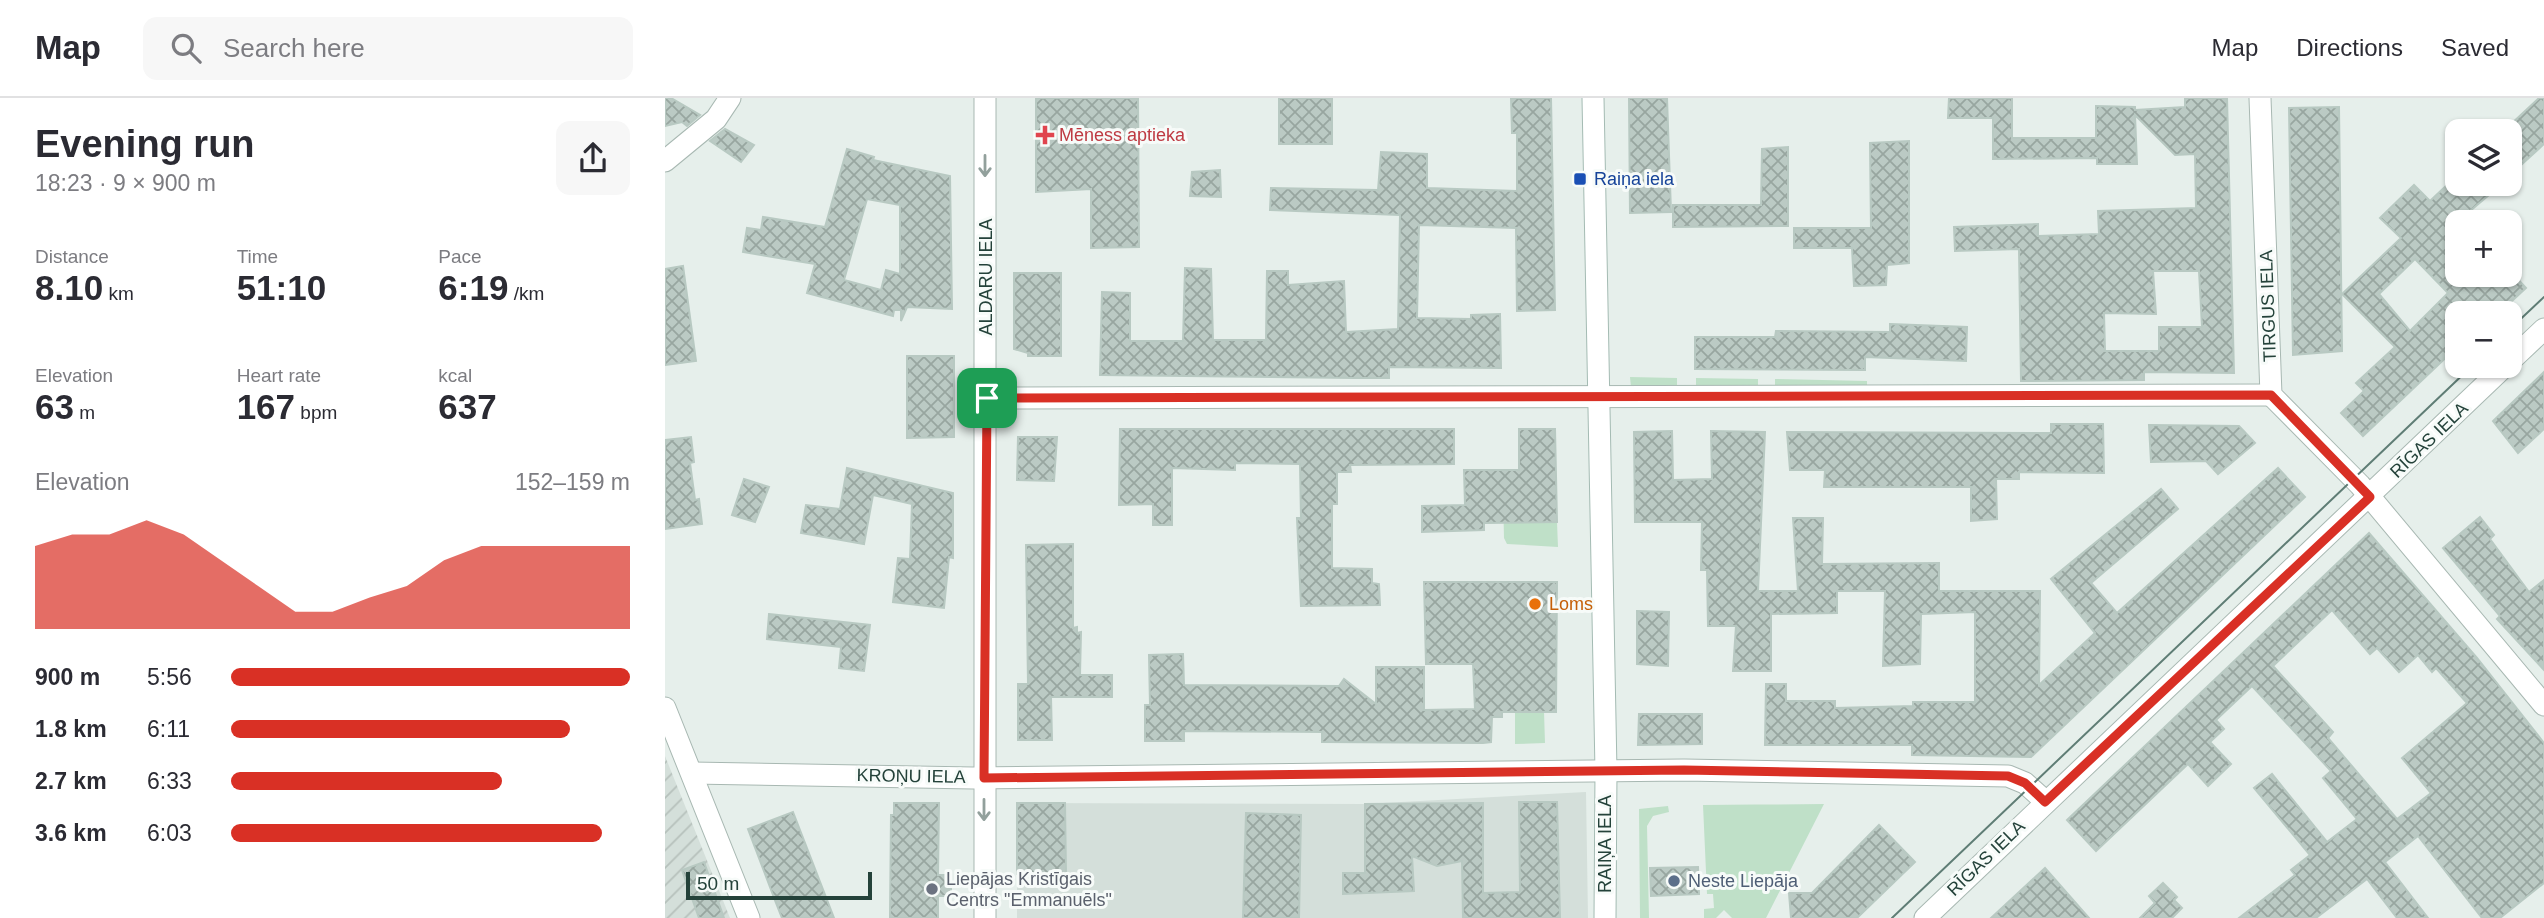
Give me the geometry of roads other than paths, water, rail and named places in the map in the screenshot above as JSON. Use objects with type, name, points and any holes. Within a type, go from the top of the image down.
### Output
[{"type":"street","points":[[665,161],[716,119],[730,98]]},
{"type":"street","name":"ALDARU IELA","points":[[985,98],[985,918]]},
{"type":"street","name":"RAIŅA IELA","points":[[1593,98],[1606,771],[1605,918]]},
{"type":"street","name":"TIRGUS IELA","points":[[2260,98],[2271,395]]},
{"type":"street","points":[[2522,349],[2544,328]]},
{"type":"street","name":"RĪGAS IELA","points":[[1925,918],[2493,378]]},
{"type":"street","points":[[987,398],[2271,395],[2370,497],[2544,705]]},
{"type":"street","points":[[665,708],[749,918]]},
{"type":"street","name":"KROŅU IELA","points":[[692,773],[984,778],[1606,771],[2008,776],[2025,783],[2045,802]]},
{"type":"tram line","points":[[2522,318],[2544,297]]},
{"type":"tram line","points":[[1892,918],[2459,378]]},
{"type":"place","name":"Mēness aptieka","points":[[1045,135]]},
{"type":"place","name":"Raiņa iela","points":[[1580,179]]},
{"type":"place","name":"Loms","points":[[1535,604]]},
{"type":"place","name":"Neste Liepāja","points":[[1674,881]]},
{"type":"place","name":"Liepājas Kristīgais Centrs \"Emmanuēls\"","points":[[932,889]]}]
